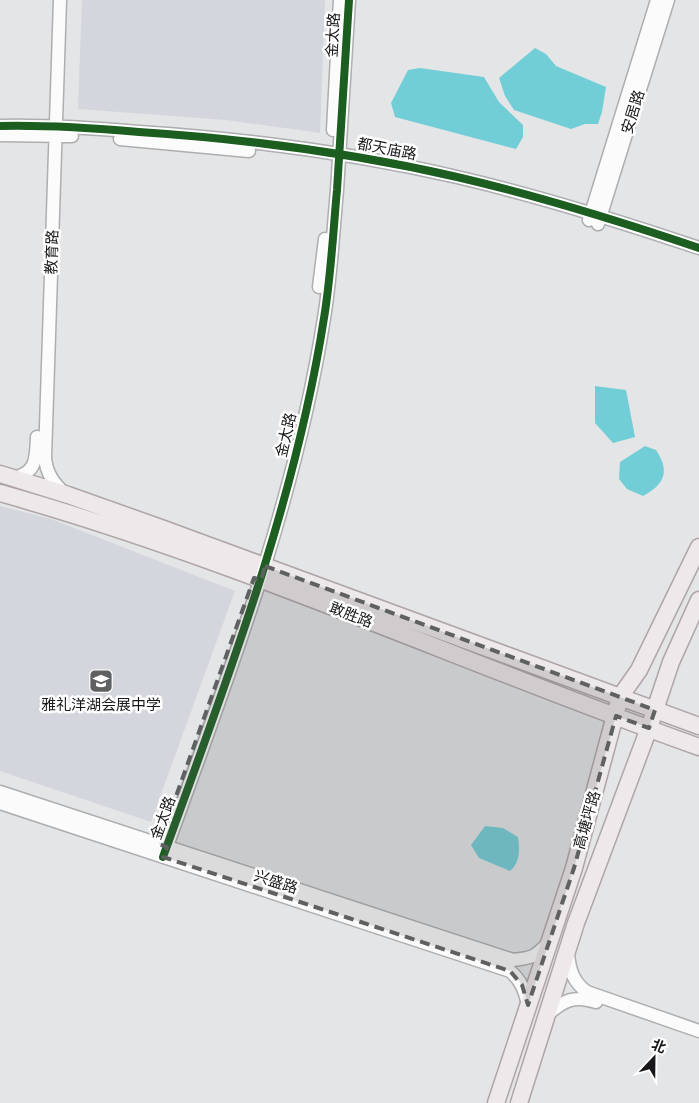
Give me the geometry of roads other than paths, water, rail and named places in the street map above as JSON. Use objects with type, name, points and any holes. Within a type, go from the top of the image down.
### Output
[{"type":"main road","name":"敢胜路","points":[[6,476],[68,495],[616,716],[699,747]]},
{"type":"main road","name":"敢胜路","points":[[0,493],[62,510],[259,572],[699,726]]},
{"type":"main road","name":"高塘坪路","points":[[496,1103],[574,868],[620,697],[639,670],[699,547]]},
{"type":"main road","name":"高塘坪路","points":[[519,1103],[568,951],[671,662],[699,600]]},
{"type":"street","name":"教育路","points":[[53,0],[45,457],[46,466],[54,483],[68,495]]},
{"type":"street","name":"教育路","points":[[6,476],[20,476],[32,468],[36,451],[60,0]]},
{"type":"street","name":"金太路","points":[[161,850],[259,572],[293,469],[311,389],[324,318],[332,258],[340,0]]},
{"type":"street","name":"金太路","points":[[335,157],[349,0]]},
{"type":"street","name":"安居路","points":[[595,219],[657,0]]},
{"type":"street","name":"安居路","points":[[595,219],[668,0]]},
{"type":"street","name":"都天庙路","points":[[0,126],[95,137],[335,157],[455,184],[595,219],[699,248]]},
{"type":"street","name":"都天庙路","points":[[0,135],[52,131]]},
{"type":"street","name":"都天庙路","points":[[595,219],[699,256]]},
{"type":"street","name":"兴盛路","points":[[0,792],[161,850],[510,970],[522,985],[528,1006]]},
{"type":"street","name":"兴盛路","points":[[0,803],[161,850],[513,960],[533,957],[541,952],[548,943]]},
{"type":"street","points":[[568,951],[569,965],[575,980],[587,992],[699,1031]]},
{"type":"street","points":[[547,1015],[567,1000],[584,999],[699,1038]]},
{"type":"water","points":[[535,48],[546,54],[556,66],[606,87],[598,124],[585,124],[571,129],[514,110],[505,96],[499,78]]},
{"type":"water","points":[[420,68],[484,77],[499,102],[523,125],[523,137],[516,149],[395,117],[391,103],[408,70]]},
{"type":"water","points":[[595,386],[626,390],[635,437],[613,443],[595,423]]},
{"type":"water","points":[[645,446],[656,450],[663,464],[664,471],[656,487],[643,496],[627,489],[619,479],[620,462]]},
{"type":"water","points":[[485,826],[503,828],[518,837],[518,856],[516,864],[510,871],[479,858],[471,845]]},
{"type":"place","name":"雅礼洋湖会展中学","points":[[101,681]]}]
